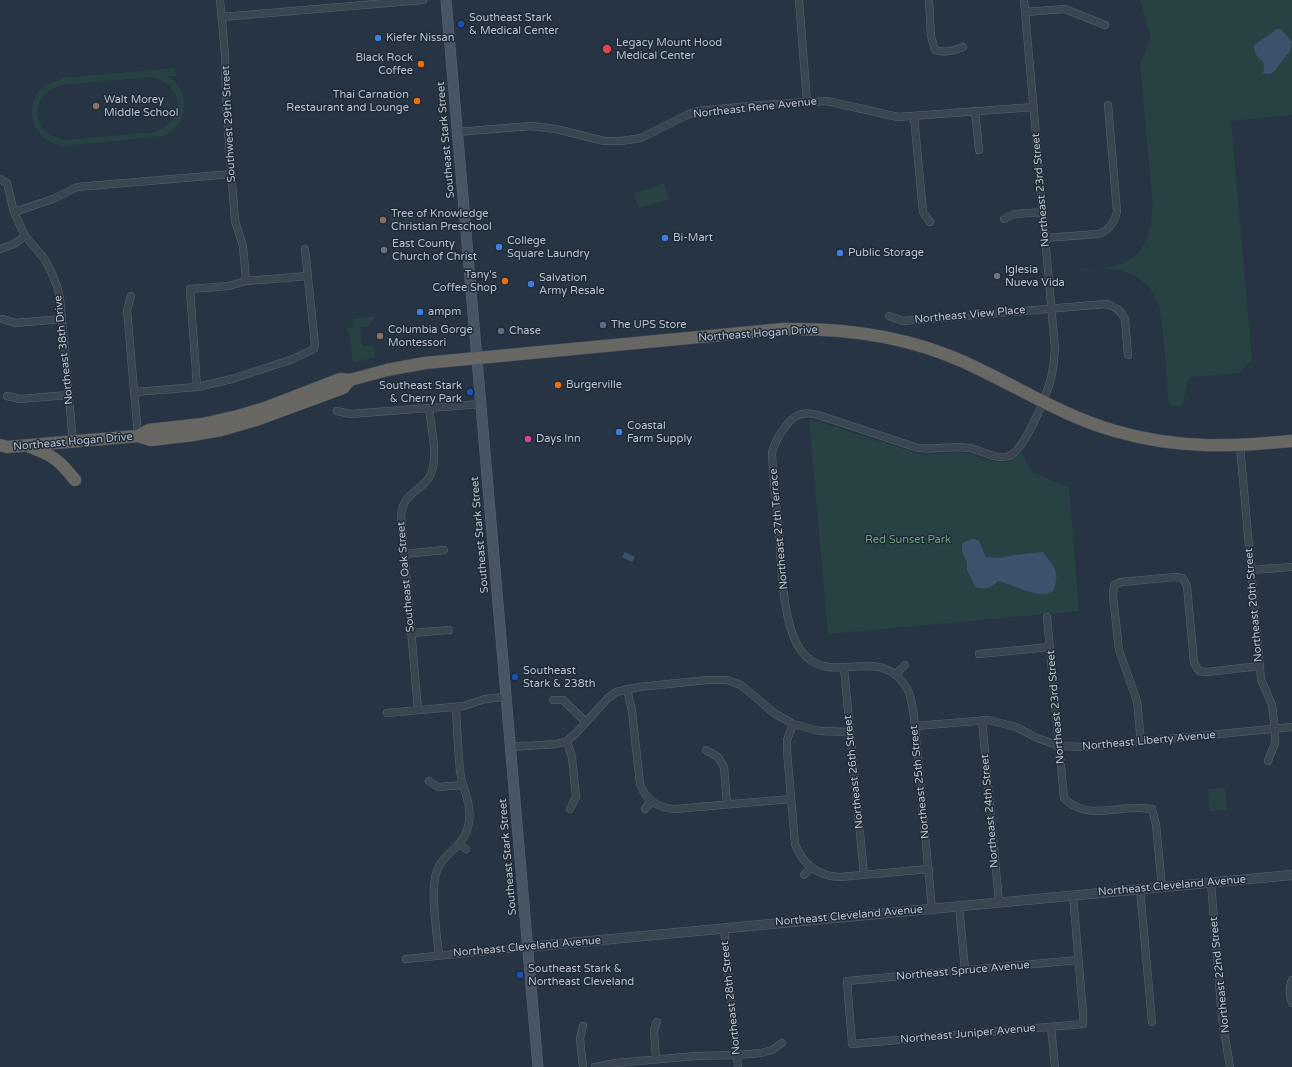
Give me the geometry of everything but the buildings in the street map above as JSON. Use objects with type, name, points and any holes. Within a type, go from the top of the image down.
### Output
[{"type":"highway","name":"Northeast Hogan Drive","points":[[2,448],[138,436],[151,440],[177,438],[207,433],[238,426],[277,413],[342,388],[350,380],[406,366],[477,358],[784,330],[812,329],[846,331],[897,340],[938,352],[964,362],[1043,402],[1094,424],[1134,436],[1179,444],[1213,446],[1240,446],[1292,441]]},
{"type":"highway","points":[[27,446],[50,455],[62,463],[75,480]]},
{"type":"main road","name":"Southeast Stark Street","points":[[446,0],[538,1067]]},
{"type":"street","name":"Southwest 29th Street","points":[[220,0],[225,54],[226,102],[236,221],[243,246],[246,281]]},
{"type":"street","points":[[222,18],[423,0]]},
{"type":"street","points":[[799,0],[807,102]]},
{"type":"street","points":[[929,0],[931,36],[935,50],[950,52],[963,47]]},
{"type":"street","name":"Northeast 23rd Street","points":[[788,421],[799,415],[812,413],[918,448],[961,446],[1000,457],[1010,456],[1022,444],[1043,402],[1049,386],[1054,359],[1043,212],[1024,0]]},
{"type":"street","points":[[1026,12],[1065,9],[1105,25]]},
{"type":"street","name":"Northeast Rene Avenue","points":[[457,132],[531,126],[556,129],[599,140],[621,141],[641,138],[698,111],[807,102],[827,101],[888,116],[898,117],[1034,107]]},
{"type":"street","points":[[1045,238],[1098,234],[1105,232],[1111,227],[1115,220],[1117,212],[1108,105]]},
{"type":"street","points":[[975,111],[979,150]]},
{"type":"street","points":[[914,116],[923,212],[930,222]]},
{"type":"street","points":[[14,212],[53,199],[77,187],[232,174]]},
{"type":"street","name":"Northeast 38th Drive","points":[[0,179],[7,183],[14,212],[25,236],[43,257],[58,286],[73,442]]},
{"type":"street","points":[[1004,219],[1014,214],[1043,212]]},
{"type":"street","points":[[0,249],[14,244],[25,236]]},
{"type":"street","points":[[135,392],[197,387],[232,379],[293,359],[314,349],[315,345],[305,249]]},
{"type":"street","points":[[197,387],[190,289],[229,286],[246,281],[308,276]]},
{"type":"street","points":[[132,296],[127,310],[138,436]]},
{"type":"street","name":"Northeast View Place","points":[[889,316],[903,321],[1106,304],[1118,309],[1125,318],[1128,355]]},
{"type":"street","points":[[3,319],[15,322],[62,319]]},
{"type":"street","points":[[7,396],[20,399],[68,395]]},
{"type":"street","points":[[337,411],[350,414],[481,404]]},
{"type":"street","name":"Southeast Oak Street","points":[[418,710],[401,515],[406,493],[425,482],[434,463],[429,408]]},
{"type":"street","name":"Northeast 27th Terrace","points":[[788,421],[775,442],[772,453],[786,609],[795,640],[801,651],[811,661],[824,666],[844,668],[877,666],[884,668],[895,675]]},
{"type":"street","name":"Northeast 20th Street","points":[[1240,446],[1260,666],[1263,685],[1272,705],[1275,729],[1275,743],[1268,761]]},
{"type":"street","points":[[404,554],[444,550]]},
{"type":"street","points":[[1251,570],[1292,567]]},
{"type":"street","points":[[1142,742],[1137,701],[1118,646],[1113,596],[1114,585],[1121,582],[1175,577],[1183,578],[1188,586],[1194,663],[1199,671],[1207,672],[1260,666]]},
{"type":"street","name":"Northeast 23rd Street","points":[[1047,617],[1064,798],[1070,804],[1087,811],[1140,808],[1152,809],[1156,825],[1162,887]]},
{"type":"street","points":[[411,633],[449,630]]},
{"type":"street","points":[[979,654],[1050,647]]},
{"type":"street","points":[[895,675],[905,665]]},
{"type":"street","name":"Northeast 26th Street","points":[[844,668],[864,875]]},
{"type":"street","name":"Northeast 25th Street","points":[[895,675],[905,685],[911,698],[932,908]]},
{"type":"street","points":[[510,747],[557,744],[567,740],[576,733],[608,698],[616,692],[639,686],[707,680],[727,680],[741,685],[774,714],[793,724],[819,731],[850,732]]},
{"type":"street","points":[[627,689],[632,711],[640,784],[642,791],[651,801],[661,807],[675,809],[791,800]]},
{"type":"street","points":[[387,713],[456,707],[470,705],[485,699],[506,697]]},
{"type":"street","points":[[553,700],[564,700],[586,722]]},
{"type":"street","points":[[439,956],[433,882],[438,868],[443,860],[460,845],[468,830],[470,817],[470,807],[460,772],[456,707]]},
{"type":"street","name":"Northeast Liberty Avenue","points":[[915,726],[982,720],[1012,726],[1037,738],[1060,746],[1085,747],[1292,727]]},
{"type":"street","name":"Northeast 24th Street","points":[[982,720],[999,902]]},
{"type":"street","points":[[793,724],[787,740],[787,751],[795,844],[801,858],[811,868],[819,873],[832,877],[928,869]]},
{"type":"street","points":[[567,740],[572,757],[576,797],[570,809]]},
{"type":"street","points":[[706,750],[718,757],[724,766],[727,804]]},
{"type":"street","points":[[429,781],[438,787],[463,785]]},
{"type":"street","points":[[645,809],[651,801]]},
{"type":"street","points":[[460,845],[466,849]]},
{"type":"street","points":[[804,876],[811,868]]},
{"type":"street","name":"Northeast Cleveland Avenue","points":[[406,958],[1292,875]]},
{"type":"street","name":"Northeast 22nd Street","points":[[1211,882],[1222,1019],[1230,1067]]},
{"type":"street","points":[[1140,889],[1152,1022]]},
{"type":"street","points":[[1073,895],[1078,960]]},
{"type":"street","points":[[959,906],[965,970]]},
{"type":"street","name":"Northeast 28th Street","points":[[724,928],[730,991],[734,1011],[738,1067]]},
{"type":"street","name":"Northeast Spruce Avenue","points":[[852,1044],[847,982],[1078,960]]},
{"type":"street","name":"Northeast Juniper Avenue","points":[[852,1044],[1083,1024],[1078,960]]},
{"type":"street","points":[[1292,980],[1290,986],[1292,1003]]},
{"type":"street","points":[[656,1059],[654,1030],[657,1022]]},
{"type":"street","points":[[583,1026],[580,1038],[583,1067]]},
{"type":"street","points":[[1051,1027],[1055,1067]]},
{"type":"street","points":[[595,1067],[616,1063],[656,1059],[761,1053],[772,1050],[782,1043]]},
{"type":"green space","points":[[1140,0],[1292,0],[1292,116],[1231,121],[1252,359],[1240,373],[1189,377],[1182,407],[1169,405],[1161,317],[1153,292],[1146,284],[1131,274],[1125,271],[1106,268],[1125,262],[1135,256],[1146,240],[1152,219],[1152,197],[1140,64],[1151,37]]},
{"type":"green space","points":[[175,68],[176,76],[168,76],[176,82],[181,90],[184,99],[182,117],[178,125],[163,136],[63,146],[50,142],[40,134],[34,124],[32,113],[34,101],[39,92],[48,84],[61,80],[61,78]],"holes":[[[151,77],[162,81],[176,94],[178,103],[177,112],[165,127],[154,132],[67,140],[55,137],[46,131],[40,124],[37,115],[38,106],[42,98],[50,90],[61,85]]]},
{"type":"green space","points":[[664,184],[669,199],[639,208],[634,193]]},
{"type":"green space","points":[[399,214],[399,221],[405,221],[404,216],[410,215],[411,228],[397,227],[395,222],[391,222],[390,215]]},
{"type":"green space","points":[[1101,268],[1081,271],[1080,269]]},
{"type":"green space","points":[[376,316],[367,327],[360,327],[362,346],[374,345],[375,357],[353,363],[348,328],[353,327],[352,319]]},
{"type":"green space","name":"Red Sunset Park","points":[[809,419],[919,454],[929,455],[960,453],[969,454],[992,461],[1006,462],[1014,459],[1022,453],[1030,471],[1069,488],[1079,611],[828,634]]},
{"type":"green space","points":[[1225,788],[1227,810],[1209,811],[1208,789]]},
{"type":"water","points":[[1276,29],[1281,29],[1292,42],[1290,51],[1275,71],[1270,74],[1263,73],[1264,64],[1257,56],[1253,47]]},
{"type":"water","points":[[973,539],[978,540],[986,557],[998,558],[1043,552],[1055,570],[1056,579],[1053,591],[1046,594],[1040,594],[998,581],[993,586],[988,588],[976,588],[967,570],[967,562],[962,552],[962,544]]},
{"type":"water","points":[[625,552],[635,557],[632,562],[622,557]]},
{"type":"place","name":"Southeast Stark & Medical Center","points":[[461,24]]},
{"type":"place","name":"Kiefer Nissan","points":[[378,38]]},
{"type":"place","name":"Legacy Mount Hood Medical Center","points":[[607,49]]},
{"type":"place","name":"Black Rock Coffee","points":[[421,64]]},
{"type":"place","name":"Thai Carnation Restaurant and Lounge","points":[[417,101]]},
{"type":"place","name":"Walt Morey Middle School","points":[[96,106]]},
{"type":"place","name":"Tree of Knowledge Christian Preschool","points":[[383,220]]},
{"type":"place","name":"Bi-Mart","points":[[665,238]]},
{"type":"place","name":"College Square Laundry","points":[[499,247]]},
{"type":"place","name":"East County Church of Christ","points":[[384,250]]},
{"type":"place","name":"Public Storage","points":[[840,253]]},
{"type":"place","name":"Iglesia Nueva Vida","points":[[997,276]]},
{"type":"place","name":"Tany's Coffee Shop","points":[[505,281]]},
{"type":"place","name":"Salvation Army Resale","points":[[531,284]]},
{"type":"place","name":"ampm","points":[[420,312]]},
{"type":"place","name":"The UPS Store","points":[[603,325]]},
{"type":"place","name":"Chase","points":[[501,331]]},
{"type":"place","name":"Columbia Gorge Montessori","points":[[380,336]]},
{"type":"place","name":"Burgerville","points":[[558,385]]},
{"type":"place","name":"Southeast Stark & Cherry Park","points":[[470,392]]},
{"type":"place","name":"Coastal Farm Supply","points":[[619,432]]},
{"type":"place","name":"Days Inn","points":[[528,439]]},
{"type":"place","name":"Southeast Stark & 238th","points":[[515,677]]},
{"type":"place","name":"Southeast Stark & Northeast Cleveland","points":[[520,975]]}]
